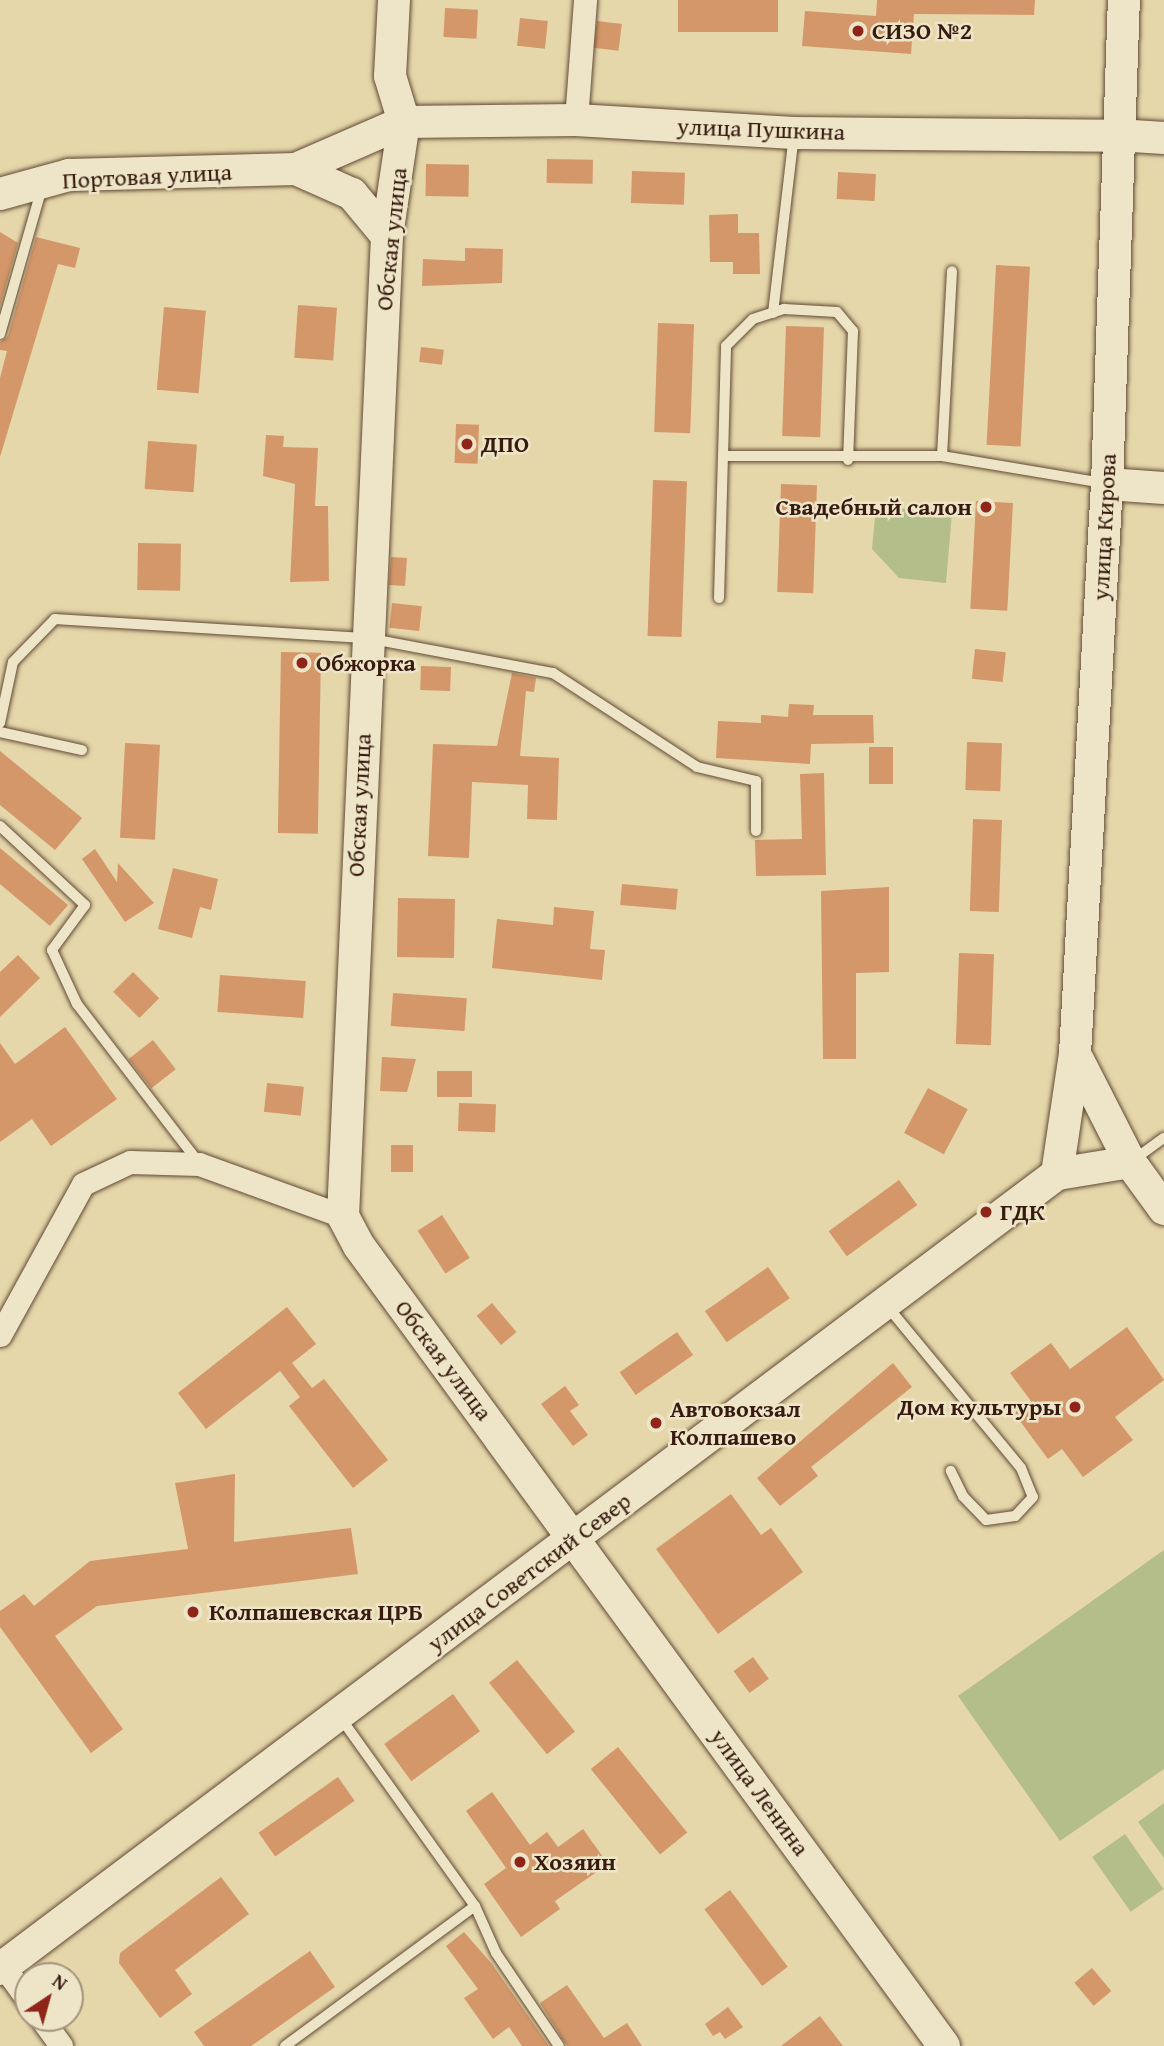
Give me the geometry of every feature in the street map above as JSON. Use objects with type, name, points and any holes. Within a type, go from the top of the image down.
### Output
[{"type":"street","name":"Обская улица","points":[[394,0],[390,76],[404,122],[387,236],[343,1216],[359,1246],[576,1538]]},
{"type":"street","points":[[576,120],[585,0]]},
{"type":"street","name":"улица Кирова","points":[[1058,1174],[1075,1054],[1107,484],[1117,135],[1124,0]]},
{"type":"street","name":"улица Пушкина","points":[[404,122],[576,120],[794,133],[1117,135],[1164,138]]},
{"type":"street","points":[[296,169],[404,122]]},
{"type":"street","points":[[296,169],[352,194],[387,236]]},
{"type":"street","name":"Портовая улица","points":[[0,194],[69,176],[296,169]]},
{"type":"street","points":[[1107,484],[1164,488]]},
{"type":"street","points":[[1075,1054],[1130,1163],[1164,1209]]},
{"type":"street","points":[[0,1335],[83,1184],[130,1162],[199,1164],[343,1216]]},
{"type":"street","points":[[1058,1174],[1130,1163]]},
{"type":"street","name":"улица Советский Север","points":[[2,1968],[337,1713],[576,1538],[1058,1174]]},
{"type":"street","name":"улица Ленина","points":[[576,1538],[944,2046]]},
{"type":"street","points":[[2,1968],[14,1983]]},
{"type":"lane","points":[[773,313],[794,133]]},
{"type":"lane","points":[[0,334],[43,184]]},
{"type":"lane","points":[[942,456],[952,271]]},
{"type":"lane","points":[[719,598],[726,346],[753,319],[773,313],[837,312],[853,331],[848,460]]},
{"type":"lane","points":[[723,456],[848,460],[942,456],[1107,484]]},
{"type":"lane","points":[[0,723],[13,662],[55,619],[367,638],[554,673],[697,767],[756,781],[756,831]]},
{"type":"lane","points":[[0,732],[82,750]]},
{"type":"lane","points":[[0,826],[85,905],[52,950],[77,1004],[199,1164]]},
{"type":"lane","points":[[1130,1163],[1164,1138]]},
{"type":"lane","points":[[885,1304],[1021,1468],[1033,1497],[1015,1516],[986,1520],[962,1496],[951,1471]]},
{"type":"lane","points":[[337,1713],[475,1906],[496,1953],[559,2046]]},
{"type":"lane","points":[[285,2046],[475,1906]]},
{"type":"green space","points":[[876,506],[952,513],[946,583],[899,578],[872,549]]},
{"type":"green space","points":[[1164,1550],[1164,1769],[1060,1841],[958,1696]]},
{"type":"green space","points":[[1164,1803],[1164,1858],[1138,1822]]},
{"type":"green space","points":[[1125,1834],[1163,1889],[1131,1912],[1092,1857]]},
{"type":"building","points":[[678,0],[778,0],[778,32],[678,32]]},
{"type":"building","name":"СИЗО №2","points":[[877,0],[1035,0],[1034,15],[914,14],[911,54],[802,46],[805,11],[876,16]]},
{"type":"building","points":[[445,8],[478,10],[476,39],[443,37]]},
{"type":"building","points":[[520,18],[548,21],[545,49],[517,46]]},
{"type":"building","points":[[597,21],[622,24],[619,51],[594,48]]},
{"type":"building","points":[[547,159],[593,160],[593,184],[547,183]]},
{"type":"building","points":[[426,164],[469,165],[468,197],[425,196]]},
{"type":"building","points":[[632,171],[685,173],[684,205],[631,203]]},
{"type":"building","points":[[838,172],[876,174],[875,201],[837,199]]},
{"type":"building","points":[[738,214],[738,233],[759,233],[760,274],[733,274],[733,262],[710,262],[709,215]]},
{"type":"building","points":[[0,232],[18,243],[0,306]]},
{"type":"building","points":[[36,237],[80,248],[75,268],[58,264],[0,457],[0,378],[7,351],[0,350],[0,342],[8,336]]},
{"type":"building","points":[[465,248],[503,249],[502,283],[422,286],[423,259],[465,261]]},
{"type":"building","points":[[996,265],[1030,267],[1021,447],[987,445]]},
{"type":"building","points":[[298,305],[337,308],[333,361],[294,358]]},
{"type":"building","points":[[164,307],[206,311],[199,393],[157,390]]},
{"type":"building","points":[[658,323],[694,324],[690,433],[654,432]]},
{"type":"building","points":[[786,326],[824,327],[820,437],[782,436]]},
{"type":"building","points":[[421,347],[444,350],[442,365],[419,362]]},
{"type":"building","name":"ДПО","points":[[456,424],[479,425],[478,464],[455,463]]},
{"type":"building","points":[[266,435],[284,436],[283,447],[318,448],[315,506],[328,506],[329,581],[290,582],[295,484],[263,476]]},
{"type":"building","points":[[148,441],[197,444],[194,492],[145,489]]},
{"type":"building","points":[[653,480],[687,481],[682,637],[648,636]]},
{"type":"building","points":[[781,484],[817,485],[813,593],[777,592]]},
{"type":"building","points":[[976,501],[1013,503],[1007,611],[970,609]]},
{"type":"building","points":[[138,543],[181,544],[180,591],[137,590]]},
{"type":"building","points":[[391,557],[407,558],[405,586],[389,585]]},
{"type":"building","points":[[392,603],[422,606],[419,631],[389,628]]},
{"type":"building","points":[[975,649],[1006,652],[1003,682],[972,679]]},
{"type":"building","points":[[281,652],[321,653],[318,834],[278,833]]},
{"type":"building","points":[[421,666],[451,667],[450,691],[420,690]]},
{"type":"building","points":[[512,673],[536,678],[534,692],[526,691],[520,756],[559,758],[557,820],[527,819],[528,785],[472,782],[469,858],[428,856],[433,744],[497,746]]},
{"type":"building","points":[[789,704],[814,705],[813,715],[873,715],[874,743],[811,744],[810,764],[716,758],[718,721],[761,723],[761,715],[788,717]]},
{"type":"building","points":[[967,742],[1002,743],[1000,791],[965,790]]},
{"type":"building","points":[[125,743],[160,745],[155,840],[120,838]]},
{"type":"building","points":[[869,747],[893,747],[893,784],[869,784]]},
{"type":"building","points":[[0,751],[82,818],[55,850],[0,805]]},
{"type":"building","points":[[824,773],[826,875],[756,876],[755,840],[802,839],[800,774]]},
{"type":"building","points":[[973,819],[1002,820],[999,912],[970,911]]},
{"type":"building","points":[[0,848],[68,905],[50,926],[0,884]]},
{"type":"building","points":[[95,849],[117,882],[118,863],[154,903],[125,922],[82,859]]},
{"type":"building","points":[[173,868],[218,879],[211,910],[200,907],[192,938],[158,929]]},
{"type":"building","points":[[622,884],[678,889],[676,910],[620,905]]},
{"type":"building","points":[[889,887],[889,972],[856,973],[856,1059],[823,1059],[821,891]]},
{"type":"building","points":[[398,898],[455,899],[454,958],[397,957]]},
{"type":"building","points":[[554,907],[594,911],[590,949],[605,950],[602,980],[492,968],[497,919],[553,925]]},
{"type":"building","points":[[959,953],[994,954],[991,1045],[956,1044]]},
{"type":"building","points":[[18,955],[40,978],[0,1017],[0,972]]},
{"type":"building","points":[[133,972],[159,998],[139,1018],[113,992]]},
{"type":"building","points":[[220,975],[306,981],[303,1018],[217,1012]]},
{"type":"building","points":[[393,993],[467,998],[465,1031],[391,1026]]},
{"type":"building","points":[[65,1027],[117,1099],[51,1146],[32,1119],[0,1142],[0,1043],[15,1064]]},
{"type":"building","points":[[153,1040],[176,1069],[151,1088],[129,1059]]},
{"type":"building","points":[[382,1057],[416,1059],[407,1092],[380,1091]]},
{"type":"building","points":[[437,1071],[472,1071],[472,1097],[437,1097]]},
{"type":"building","points":[[267,1083],[304,1087],[301,1116],[264,1112]]},
{"type":"building","points":[[928,1088],[968,1109],[944,1154],[904,1133]]},
{"type":"building","points":[[459,1103],[496,1104],[495,1132],[458,1131]]},
{"type":"building","points":[[391,1145],[413,1145],[413,1172],[391,1172]]},
{"type":"building","points":[[899,1180],[917,1205],[847,1256],[829,1231]]},
{"type":"building","points":[[442,1215],[470,1258],[445,1274],[418,1231]]},
{"type":"building","points":[[768,1267],[790,1298],[727,1342],[705,1311]]},
{"type":"building","points":[[492,1303],[516,1332],[501,1345],[477,1316]]},
{"type":"building","points":[[287,1307],[316,1344],[292,1363],[312,1388],[324,1379],[388,1460],[353,1488],[289,1406],[300,1397],[280,1371],[206,1429],[178,1393]]},
{"type":"building","name":"Дом культуры","points":[[1127,1327],[1164,1380],[1115,1417],[1133,1440],[1083,1477],[1062,1449],[1048,1459],[1014,1413],[1031,1401],[1010,1373],[1051,1343],[1070,1369]]},
{"type":"building","points":[[677,1332],[693,1355],[636,1395],[620,1372]]},
{"type":"building","points":[[893,1363],[912,1387],[811,1467],[818,1476],[780,1506],[757,1478]]},
{"type":"building","points":[[565,1386],[579,1405],[570,1411],[588,1435],[573,1446],[541,1404]]},
{"type":"building","points":[[235,1474],[234,1542],[351,1528],[358,1574],[97,1606],[55,1636],[123,1729],[91,1753],[0,1627],[0,1611],[24,1594],[34,1606],[90,1561],[188,1549],[175,1483]]},
{"type":"building","points":[[731,1494],[761,1535],[771,1528],[803,1572],[718,1634],[656,1549]]},
{"type":"building","points":[[753,1657],[769,1679],[749,1693],[734,1671]]},
{"type":"building","points":[[517,1660],[575,1731],[547,1754],[489,1683]]},
{"type":"building","points":[[453,1694],[480,1731],[411,1781],[384,1744]]},
{"type":"building","points":[[618,1747],[687,1832],[660,1855],[591,1769]]},
{"type":"building","points":[[338,1777],[355,1801],[275,1856],[259,1833]]},
{"type":"building","points":[[492,1792],[530,1845],[547,1832],[558,1847],[583,1829],[608,1864],[555,1901],[560,1909],[521,1937],[484,1884],[506,1868],[466,1811]]},
{"type":"building","points":[[221,1877],[249,1914],[175,1970],[192,1994],[160,2018],[119,1963],[120,1953]]},
{"type":"building","points":[[730,1890],[788,1967],[762,1986],[704,1909]]},
{"type":"building","points":[[464,1932],[492,1964],[549,2046],[522,2046],[509,2027],[493,2039],[464,1998],[478,1989],[446,1946]]},
{"type":"building","points":[[310,1951],[335,1987],[251,2046],[204,2046],[194,2032]]},
{"type":"building","points":[[1092,1968],[1111,1991],[1094,2006],[1074,1983]]},
{"type":"building","points":[[567,1985],[604,2038],[627,2023],[642,2046],[567,2046],[540,2003]]},
{"type":"building","points":[[728,2007],[743,2027],[725,2039],[720,2032],[713,2036],[705,2024]]},
{"type":"building","points":[[820,2016],[843,2046],[781,2046]]},
{"type":"place","name":"СИЗО №2","points":[[858,31]]},
{"type":"place","name":"ДПО","points":[[467,444]]},
{"type":"place","name":"Свадебный салон","points":[[986,507]]},
{"type":"place","name":"Обжорка","points":[[302,663]]},
{"type":"place","name":"ГДК","points":[[986,1212]]},
{"type":"place","name":"Дом культуры","points":[[1075,1407]]},
{"type":"place","name":"Автовокзал Колпашево","points":[[656,1423]]},
{"type":"place","name":"Колпашевская ЦРБ","points":[[193,1612]]},
{"type":"place","name":"Хозяин","points":[[520,1862]]}]
